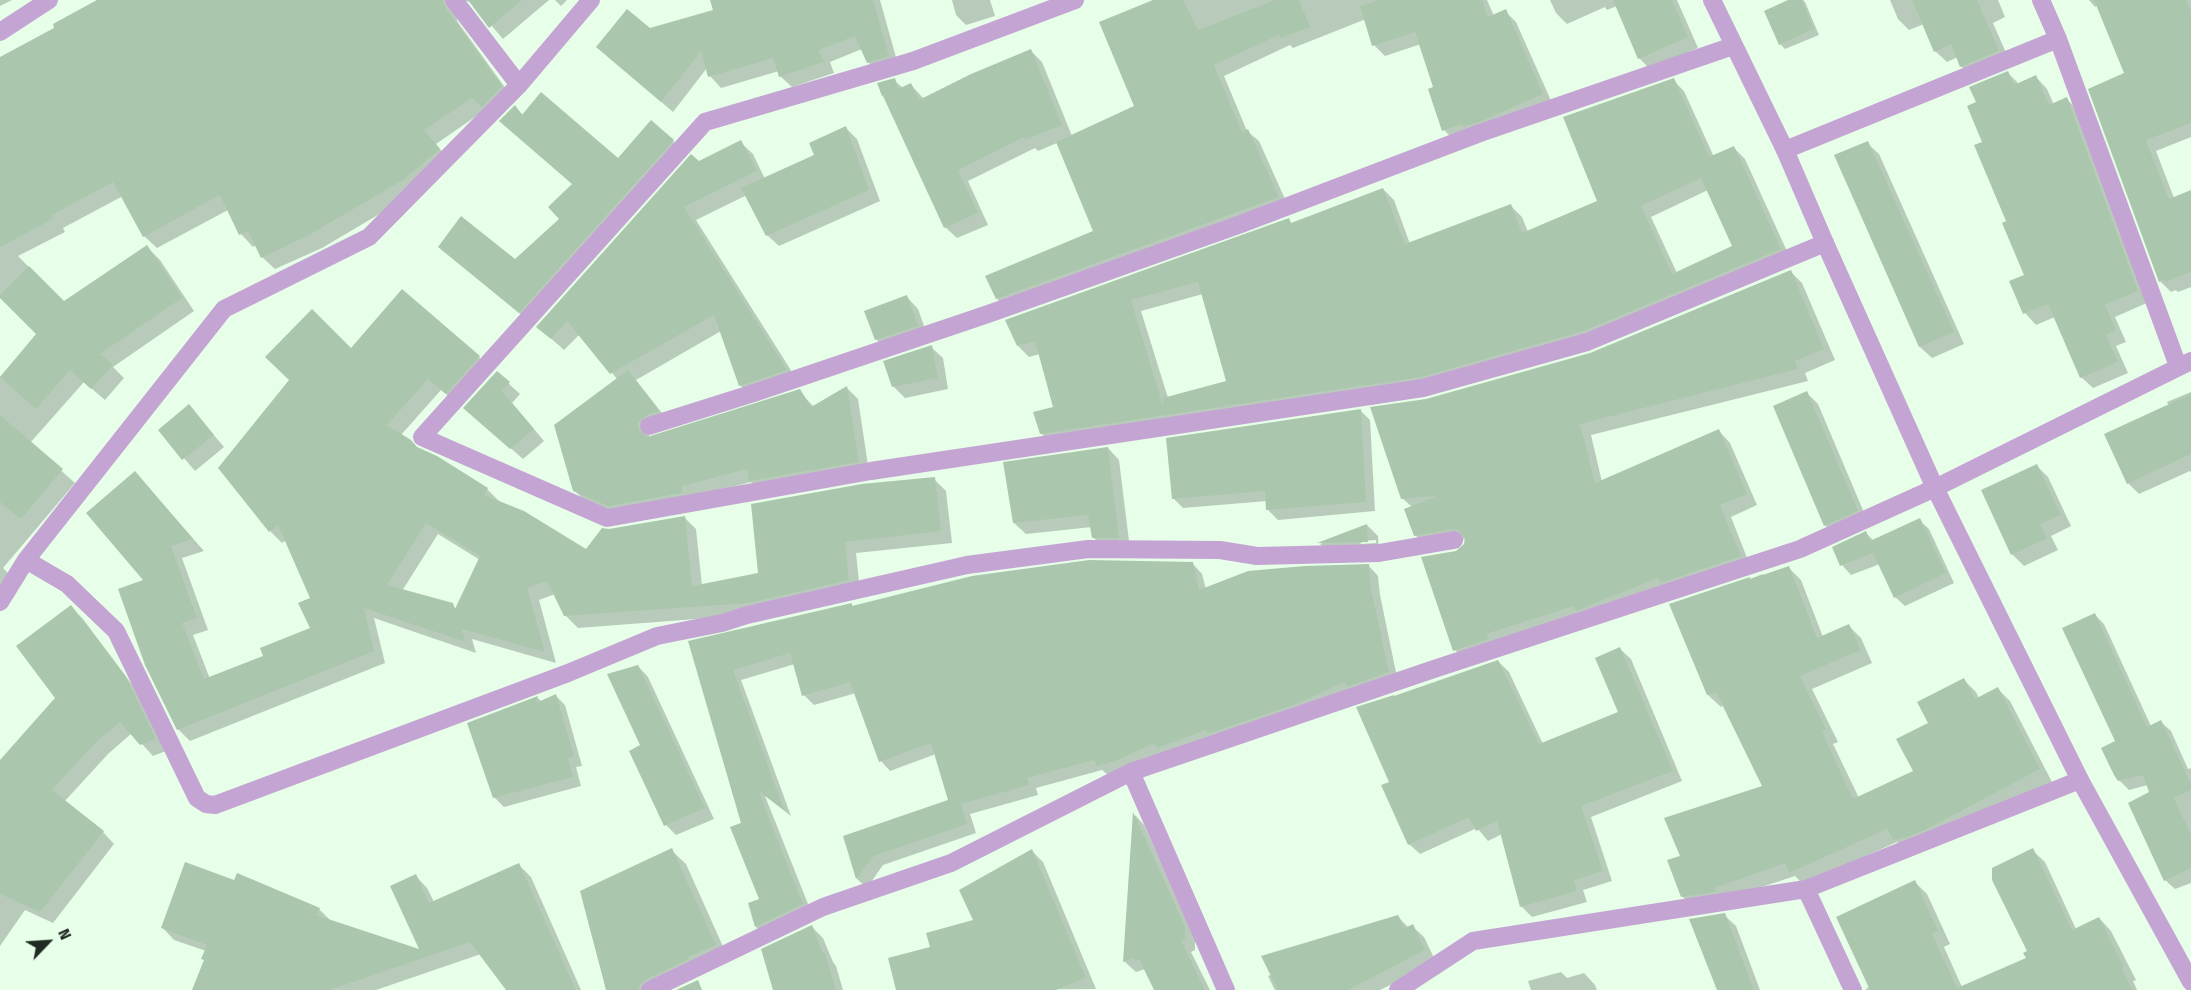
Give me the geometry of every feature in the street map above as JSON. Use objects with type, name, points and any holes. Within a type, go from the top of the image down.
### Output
[{"type":"street","points":[[0,32],[49,0]]},
{"type":"street","points":[[454,0],[519,85]]},
{"type":"street","points":[[0,602],[26,560],[224,309],[369,237],[519,85],[591,0]]},
{"type":"street","points":[[1075,0],[914,61],[705,122],[422,437],[607,518],[871,471],[1423,388],[1587,342],[1825,243]]},
{"type":"street","points":[[1712,0],[1785,150],[1935,488],[2080,780],[2191,982]]},
{"type":"street","points":[[650,990],[823,907],[951,863],[1131,772],[1434,669],[1800,549],[1935,488],[2185,363],[2041,0]]},
{"type":"street","points":[[1785,150],[2058,39]]},
{"type":"street","points":[[649,426],[988,314],[1241,224],[1480,133],[1733,46]]},
{"type":"street","points":[[26,560],[67,584],[116,631],[197,798],[206,804],[215,805],[458,715],[657,636],[968,565],[1088,549],[1220,550],[1257,556],[1379,553],[1454,540]]},
{"type":"street","points":[[1131,772],[1226,990]]},
{"type":"street","points":[[1398,990],[1473,941],[1806,890],[2080,780]]},
{"type":"street","points":[[1806,890],[1853,990]]},
{"type":"building","points":[[97,0],[443,0],[445,7],[502,86],[482,107],[472,98],[424,130],[440,149],[403,180],[309,235],[261,258],[248,231],[239,235],[220,195],[143,237],[113,182],[52,215],[53,219],[0,247],[0,57],[54,28],[53,24]]},
{"type":"building","points":[[468,0],[522,0],[489,28]]},
{"type":"building","points":[[710,0],[873,0],[889,56],[867,63],[855,36],[819,50],[824,62],[779,77],[773,58],[708,77],[701,51],[661,102],[596,47],[627,9],[650,28],[713,10]]},
{"type":"building","points":[[1153,0],[1183,0],[1198,30],[1275,0],[1299,0],[1310,27],[1281,38],[1279,35],[1214,65],[1242,132],[1248,129],[1279,197],[996,299],[985,276],[1093,231],[1056,142],[1134,106],[1099,22]]},
{"type":"building","points":[[1379,0],[1482,0],[1488,17],[1506,9],[1543,94],[1484,120],[1442,131],[1428,89],[1433,87],[1415,32],[1372,46],[1360,6]]},
{"type":"building","points":[[1613,0],[1672,0],[1688,37],[1638,59]]},
{"type":"building","points":[[1788,0],[1802,0],[1814,29],[1779,45],[1764,11]]},
{"type":"building","points":[[1912,0],[1977,0],[1999,51],[1960,67],[1951,44],[1934,52]]},
{"type":"building","points":[[2094,0],[2186,0],[2191,11],[2191,123],[2146,140],[2169,199],[2191,190],[2191,272],[2166,282],[2165,279],[2159,282],[2088,89],[2124,73]]},
{"type":"building","points":[[1031,49],[1062,125],[1025,140],[1024,137],[958,170],[978,213],[944,228],[877,83],[895,78],[898,89],[911,83],[919,100],[971,74]]},
{"type":"building","points":[[2008,71],[2014,85],[2036,75],[2049,105],[2067,97],[2138,291],[2105,305],[2116,330],[2106,335],[2118,362],[2080,378],[2048,304],[2023,314],[2009,281],[2024,275],[2002,223],[2006,221],[1974,145],[1982,142],[1967,106],[1976,102],[1969,87]]},
{"type":"building","points":[[1674,78],[1709,157],[1734,146],[1781,249],[1583,331],[1421,377],[1362,386],[1361,383],[1360,386],[1040,434],[1033,412],[1053,407],[1035,341],[1017,346],[1005,320],[1289,218],[1291,223],[1383,188],[1405,244],[1511,204],[1522,233],[1597,201],[1563,117]],"holes":[[[1701,178],[1732,246],[1672,274],[1641,206]],[[1198,282],[1226,381],[1163,398],[1163,406],[1131,300]]]},
{"type":"building","points":[[541,92],[618,158],[651,120],[674,140],[519,313],[438,247],[461,216],[515,259],[559,219],[548,207],[572,184],[499,121],[515,105],[522,115]]},
{"type":"building","points":[[846,126],[869,190],[766,236],[741,188],[814,155],[809,143]]},
{"type":"building","points":[[741,140],[757,171],[684,207],[787,370],[739,386],[714,315],[610,374],[567,321],[551,339],[536,327],[691,154],[699,161]]},
{"type":"building","points":[[1868,141],[1954,332],[1919,347],[1834,155]]},
{"type":"building","points":[[147,245],[182,298],[100,354],[113,365],[91,389],[70,370],[36,409],[0,377],[36,334],[0,298],[0,295],[29,266],[64,301]]},
{"type":"building","points":[[1791,270],[1824,349],[1795,361],[1798,369],[1580,424],[1595,483],[1719,429],[1747,494],[1720,505],[1741,556],[1660,583],[1658,578],[1576,611],[1574,606],[1486,634],[1489,639],[1453,651],[1421,557],[1456,551],[1464,544],[1465,538],[1458,530],[1453,529],[1414,536],[1404,509],[1437,496],[1401,499],[1370,407],[1426,399],[1590,353]]},
{"type":"building","points":[[402,289],[480,356],[446,394],[428,379],[387,425],[411,440],[417,447],[437,456],[488,488],[484,495],[524,511],[586,549],[602,528],[609,529],[685,516],[692,586],[758,573],[751,504],[862,484],[935,477],[941,531],[845,542],[849,580],[749,603],[564,616],[547,581],[527,588],[545,652],[461,629],[466,642],[364,608],[374,651],[177,730],[145,665],[118,589],[143,580],[86,513],[135,471],[193,539],[171,546],[197,618],[182,623],[204,679],[263,656],[260,648],[310,628],[298,603],[310,598],[278,525],[269,532],[218,468],[289,380],[265,357],[312,309],[351,348]],"holes":[[[426,523],[480,556],[455,609],[453,603],[387,585]]]},
{"type":"building","points":[[907,295],[918,326],[875,340],[864,311]]},
{"type":"building","points":[[932,345],[938,378],[892,387],[883,361]]},
{"type":"building","points":[[628,370],[659,411],[645,416],[638,423],[639,430],[647,437],[800,389],[811,407],[847,386],[859,462],[749,481],[747,469],[682,486],[682,493],[608,506],[573,491],[554,425]]},
{"type":"building","points":[[497,371],[510,382],[502,391],[534,429],[510,449],[463,408]]},
{"type":"building","points":[[1807,391],[1858,511],[1824,526],[1773,406]]},
{"type":"building","points":[[2191,394],[2191,454],[2127,484],[2104,434]]},
{"type":"building","points":[[189,404],[214,435],[182,460],[158,430]]},
{"type":"building","points":[[1361,409],[1366,502],[1266,510],[1265,491],[1172,499],[1166,438]]},
{"type":"building","points":[[0,415],[63,469],[21,519],[0,502]]},
{"type":"building","points":[[1108,447],[1119,538],[1092,538],[1088,515],[1013,523],[1003,462]]},
{"type":"building","points":[[2037,464],[2061,515],[2040,524],[2047,538],[2011,555],[1981,490]]},
{"type":"building","points":[[1920,518],[1946,573],[1894,598],[1873,553],[1840,566],[1832,547],[1866,531],[1870,541]]},
{"type":"building","points":[[1367,524],[1368,542],[1317,543]]},
{"type":"building","points":[[1089,560],[1193,562],[1199,590],[1248,571],[1369,564],[1370,584],[1389,672],[1347,687],[1345,682],[1299,703],[1207,734],[1206,730],[1157,748],[1154,743],[1118,760],[1097,766],[1094,760],[1027,778],[1029,785],[961,804],[967,824],[874,856],[856,879],[843,836],[948,800],[931,743],[879,762],[850,682],[802,696],[790,653],[733,670],[784,810],[758,790],[803,904],[755,927],[748,903],[759,899],[730,827],[741,823],[688,641],[852,603],[852,606],[972,576]]},
{"type":"building","points":[[1789,566],[1817,638],[1849,624],[1861,650],[1800,676],[1826,729],[1822,732],[1853,799],[1913,771],[1896,739],[1928,723],[1917,702],[1964,678],[1975,699],[1998,687],[2040,769],[1925,830],[1907,837],[1893,840],[1887,829],[1789,873],[1785,863],[1715,888],[1716,892],[1681,897],[1667,860],[1680,856],[1664,818],[1762,786],[1716,692],[1707,695],[1669,604]]},
{"type":"building","points":[[71,605],[126,677],[156,739],[140,745],[120,722],[96,742],[52,790],[104,831],[40,912],[0,894],[0,760],[55,698],[16,646]]},
{"type":"building","points":[[2095,613],[2147,727],[2161,720],[2191,784],[2191,790],[2174,798],[2191,835],[2191,868],[2164,881],[2128,803],[2149,792],[2143,775],[2118,781],[2114,775],[2101,748],[2115,741],[2062,628]]},
{"type":"building","points":[[1620,647],[1673,771],[1581,806],[1603,871],[1574,880],[1577,891],[1520,907],[1497,821],[1476,831],[1469,817],[1408,845],[1381,785],[1389,782],[1356,707],[1498,660],[1539,744],[1618,712],[1595,658]]},
{"type":"building","points":[[638,665],[705,808],[664,826],[629,751],[640,745],[607,674]]},
{"type":"building","points":[[556,694],[574,756],[568,758],[573,777],[493,798],[467,723],[538,696],[536,703]]},
{"type":"building","points":[[1133,812],[1185,927],[1185,939],[1181,940],[1205,990],[1154,990],[1139,959],[1135,961],[1134,958],[1123,962]]},
{"type":"building","points":[[672,848],[716,945],[645,980],[640,984],[639,990],[606,990],[580,891]]},
{"type":"building","points":[[2033,848],[2072,930],[2099,917],[2124,967],[2122,969],[2132,990],[1870,990],[1836,917],[1915,880],[1938,931],[1932,934],[1957,988],[2026,958],[2023,953],[2027,951],[1992,880],[1992,868]]},
{"type":"building","points":[[1032,849],[1086,978],[1056,990],[896,990],[888,958],[930,947],[926,933],[973,920],[959,890]]},
{"type":"building","points":[[185,862],[234,880],[237,873],[320,908],[316,915],[419,949],[390,886],[416,874],[429,903],[519,863],[576,990],[506,990],[470,942],[330,990],[192,990],[204,960],[201,959],[207,945],[161,928]]},
{"type":"building","points":[[1725,913],[1754,990],[1717,990],[1689,919]]},
{"type":"building","points":[[1398,915],[1405,928],[1413,924],[1425,950],[1348,990],[1278,990],[1261,956]]},
{"type":"building","points":[[812,925],[823,953],[825,953],[836,990],[773,990],[761,949]]},
{"type":"building","points":[[698,980],[702,990],[676,990]]}]
